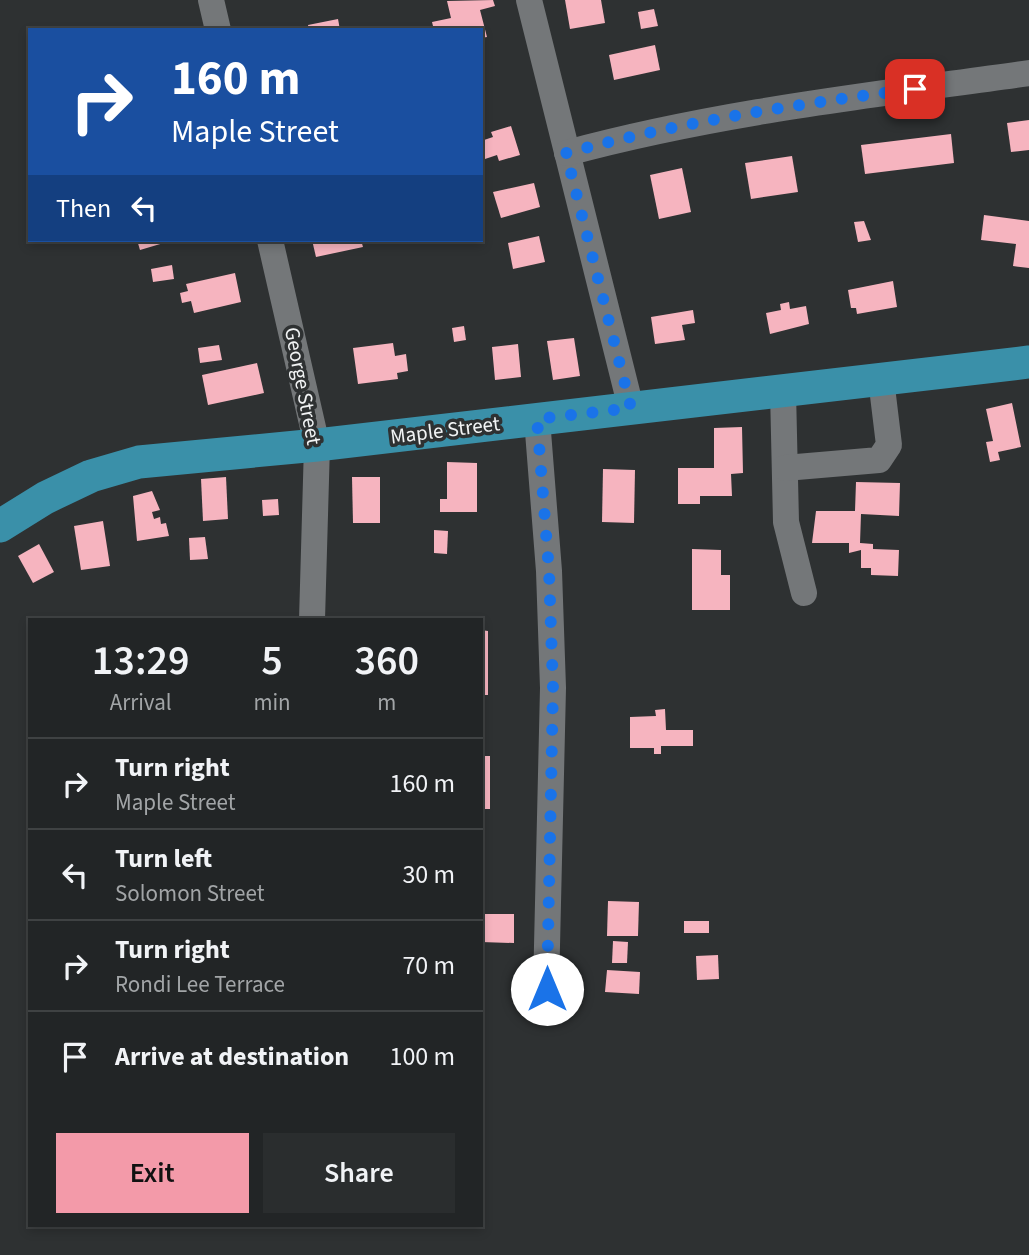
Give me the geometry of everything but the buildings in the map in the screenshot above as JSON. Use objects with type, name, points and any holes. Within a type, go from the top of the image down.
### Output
[{"type":"main road","name":"Maple Street","points":[[0,526],[45,498],[91,476],[139,462],[317,445],[1029,362]]},
{"type":"street","points":[[211,0],[218,28]]},
{"type":"street","points":[[529,0],[631,408]]},
{"type":"street","points":[[566,153],[650,130],[789,105],[1029,74]]},
{"type":"street","name":"George Street","points":[[270,242],[317,445],[312,618]]},
{"type":"street","points":[[785,468],[879,460],[889,445],[881,379]]},
{"type":"street","points":[[782,391],[786,522],[804,593]]},
{"type":"street","points":[[537,419],[549,571],[553,688],[547,989]]},
{"type":"route","points":[[547,989],[548,816],[553,688],[549,571],[537,419],[631,408],[566,153],[650,130],[789,105],[915,89]]}]
